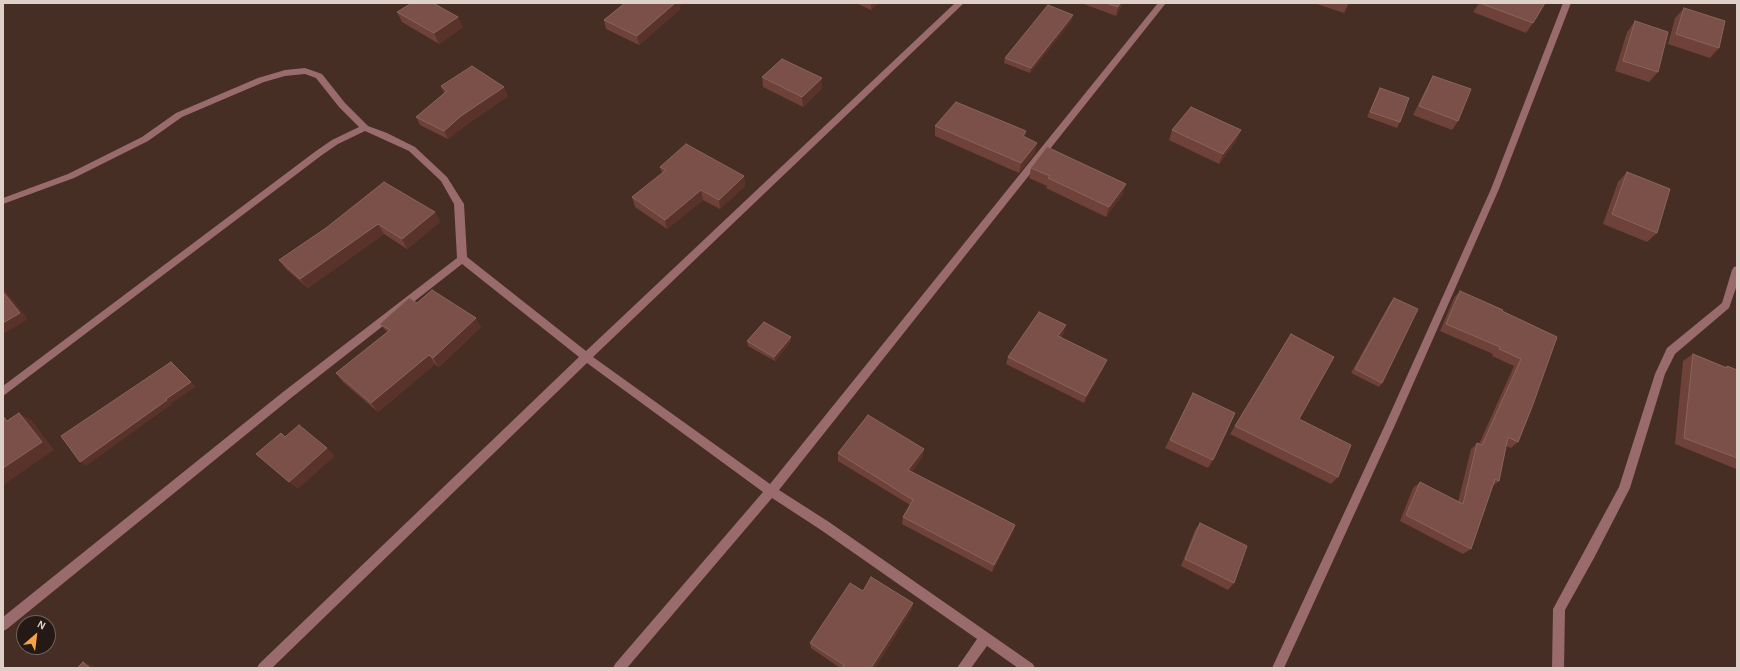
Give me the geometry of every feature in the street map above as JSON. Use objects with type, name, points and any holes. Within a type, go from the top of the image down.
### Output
[{"type":"street","points":[[263,668],[586,356],[960,3]]},
{"type":"street","points":[[619,668],[771,490],[1162,3]]},
{"type":"street","points":[[1278,668],[1390,425],[1495,190],[1567,3]]},
{"type":"street","points":[[3,201],[17,198],[71,176],[145,139],[179,115],[262,80],[285,72],[305,71],[319,76],[342,105],[365,128],[384,135],[412,149],[444,179],[459,204],[462,259],[586,356],[771,490],[1029,668]]},
{"type":"street","points":[[3,392],[319,153],[335,142],[365,128]]},
{"type":"street","points":[[3,625],[287,395],[462,259]]},
{"type":"street","points":[[1558,668],[1559,609],[1590,554],[1624,488],[1660,374],[1671,351],[1726,305],[1737,270]]},
{"type":"street","points":[[963,668],[985,638]]},
{"type":"building","points":[[412,3],[433,3],[458,17],[434,33],[397,12]]},
{"type":"building","points":[[625,3],[675,3],[637,36],[604,20]]},
{"type":"building","points":[[1106,3],[1120,3],[1118,7]]},
{"type":"building","points":[[1480,3],[1545,3],[1533,23]]},
{"type":"building","points":[[1048,5],[1073,15],[1031,68],[1005,58]]},
{"type":"building","points":[[1684,8],[1725,21],[1719,48],[1676,34]]},
{"type":"building","points":[[1635,21],[1668,32],[1658,72],[1623,61]]},
{"type":"building","points":[[782,59],[822,78],[802,97],[762,77]]},
{"type":"building","points":[[472,66],[504,87],[461,116],[444,131],[416,117],[447,91],[441,86]]},
{"type":"building","points":[[1433,76],[1471,89],[1458,121],[1419,106]]},
{"type":"building","points":[[1380,88],[1409,98],[1400,122],[1370,112]]},
{"type":"building","points":[[956,102],[1026,131],[1023,136],[1037,143],[1021,163],[935,126]]},
{"type":"building","points":[[1191,107],[1241,130],[1223,154],[1172,130]]},
{"type":"building","points":[[686,144],[744,176],[719,200],[701,190],[665,220],[632,197],[666,170],[660,167]]},
{"type":"building","points":[[1047,147],[1126,184],[1109,207],[1048,178],[1050,176],[1031,168]]},
{"type":"building","points":[[1627,172],[1670,189],[1657,233],[1612,214]]},
{"type":"building","points":[[384,182],[435,212],[402,239],[378,224],[300,279],[279,260],[326,228]]},
{"type":"building","points":[[432,290],[476,318],[433,358],[429,355],[371,403],[336,373],[390,330],[380,324],[409,298],[417,303]]},
{"type":"building","points":[[1460,291],[1503,310],[1502,311],[1557,337],[1518,442],[1508,437],[1499,481],[1495,479],[1471,549],[1406,515],[1420,482],[1463,504],[1477,443],[1482,445],[1521,359],[1499,349],[1500,347],[1446,324]]},
{"type":"building","points":[[3,292],[20,313],[3,323]]},
{"type":"building","points":[[1394,298],[1418,309],[1382,383],[1355,369]]},
{"type":"building","points":[[1039,312],[1066,325],[1058,336],[1107,360],[1086,396],[1008,357]]},
{"type":"building","points":[[764,322],[791,337],[774,357],[747,341]]},
{"type":"building","points":[[1291,334],[1334,357],[1299,419],[1351,445],[1338,477],[1235,426]]},
{"type":"building","points":[[1693,354],[1727,368],[1727,366],[1737,370],[1737,458],[1684,438]]},
{"type":"building","points":[[171,362],[191,382],[80,462],[61,436]]},
{"type":"building","points":[[1193,393],[1235,413],[1213,460],[1170,440]]},
{"type":"building","points":[[19,413],[42,442],[3,468],[3,416],[7,421]]},
{"type":"building","points":[[868,415],[924,449],[908,470],[1015,525],[994,565],[903,517],[913,500],[838,453]]},
{"type":"building","points":[[299,425],[327,448],[289,482],[256,454],[281,433],[285,437]]},
{"type":"building","points":[[1200,523],[1247,546],[1234,583],[1185,559]]},
{"type":"building","points":[[871,577],[913,603],[871,668],[842,668],[844,665],[810,643],[850,583],[863,591]]},
{"type":"building","points":[[83,662],[90,668],[77,668]]}]
